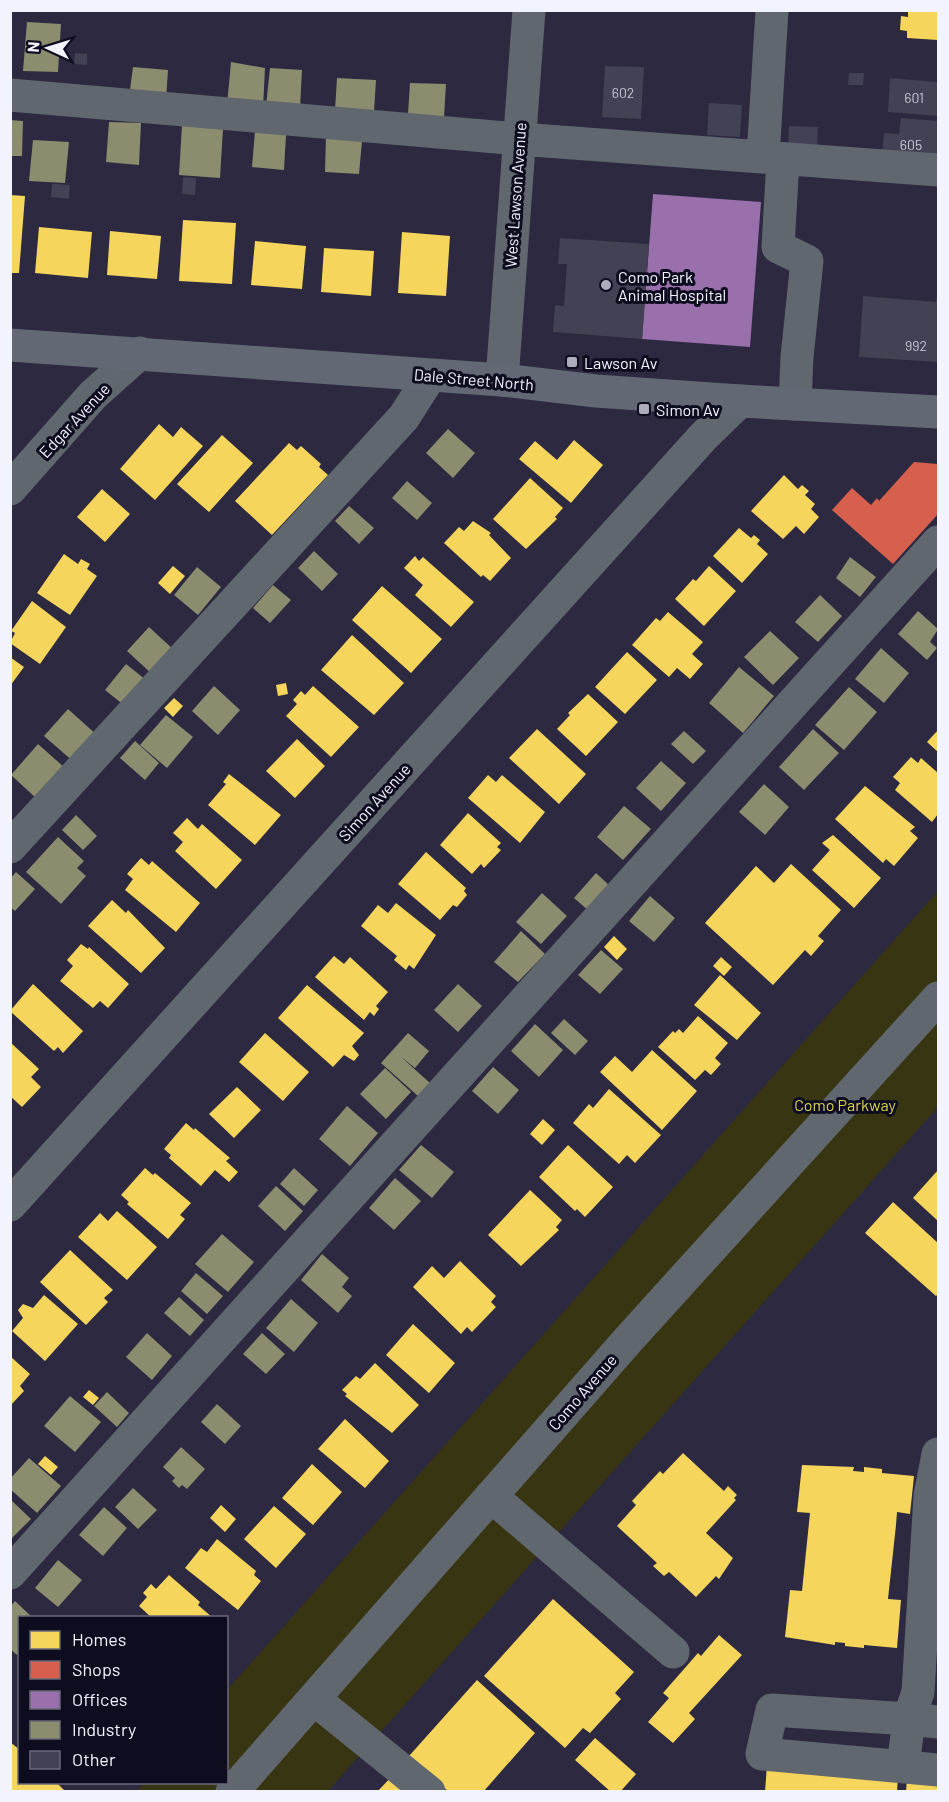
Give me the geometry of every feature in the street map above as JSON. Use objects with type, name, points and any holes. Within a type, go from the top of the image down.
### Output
[{"type":"main road","name":"Dale Street North","points":[[10,345],[502,380],[596,391],[939,412]]},
{"type":"street","name":"West Lawson Avenue","points":[[502,380],[529,10]]},
{"type":"street","points":[[772,10],[773,158],[778,247],[807,261],[797,357],[795,404]]},
{"type":"street","points":[[10,95],[519,139],[939,170]]},
{"type":"street","name":"Edgar Avenue","points":[[10,489],[93,395],[140,353]]},
{"type":"street","points":[[10,847],[404,417],[430,375]]},
{"type":"street","name":"Simon Avenue","points":[[10,1205],[703,437],[740,401]]},
{"type":"street","points":[[10,1573],[939,542]]},
{"type":"street","name":"Como Avenue","points":[[232,1791],[628,1340],[939,998]]},
{"type":"street","points":[[903,1767],[924,1721],[918,1692],[930,1496],[939,1454]]},
{"type":"street","points":[[491,1496],[673,1652]]},
{"type":"street","points":[[314,1699],[429,1791]]},
{"type":"street","points":[[924,1721],[772,1710],[762,1754],[939,1770]]},
{"type":"green space","name":"Como Parkway","points":[[938,891],[938,1107],[328,1791],[136,1792],[143,1784],[228,1784],[228,1689]]},
{"type":"building: Homes","points":[[908,10],[938,10],[938,40],[907,38],[907,31],[900,30],[901,16],[908,17]]},
{"type":"building: Homes","points":[[10,195],[25,196],[19,273],[10,273]]},
{"type":"building: Homes","points":[[183,220],[236,223],[232,284],[179,281]]},
{"type":"building: Homes","points":[[39,227],[92,232],[88,278],[35,273]]},
{"type":"building: Homes","points":[[110,231],[161,236],[157,279],[107,275]]},
{"type":"building: Homes","points":[[402,232],[450,236],[446,296],[398,293]]},
{"type":"building: Homes","points":[[255,241],[306,246],[302,289],[251,285]]},
{"type":"building: Homes","points":[[324,248],[374,251],[371,296],[321,292]]},
{"type":"building: Homes","points":[[159,424],[173,437],[181,427],[203,446],[155,500],[120,469]]},
{"type":"building: Homes","points":[[222,435],[253,463],[209,512],[177,484]]},
{"type":"building: Homes","points":[[574,440],[603,465],[571,503],[519,459],[535,441],[557,460]]},
{"type":"building: Homes","points":[[289,443],[297,450],[301,446],[321,464],[319,467],[328,475],[272,535],[235,501]]},
{"type":"building: Homes","points":[[784,475],[798,489],[802,485],[809,491],[805,495],[815,504],[811,509],[819,517],[804,534],[796,526],[783,539],[751,511]]},
{"type":"building: Homes","points":[[530,478],[563,508],[555,517],[557,519],[526,549],[493,519]]},
{"type":"building: Homes","points":[[102,489],[130,514],[105,542],[77,517]]},
{"type":"building: Homes","points":[[473,521],[491,533],[489,535],[511,558],[490,581],[483,575],[481,577],[444,543],[459,527],[464,531]]},
{"type":"building: Homes","points":[[739,528],[751,538],[754,535],[760,540],[757,544],[768,554],[742,583],[713,556]]},
{"type":"building: Homes","points":[[64,554],[78,564],[81,559],[90,564],[87,569],[97,576],[70,615],[37,593]]},
{"type":"building: Homes","points":[[415,556],[419,561],[423,557],[474,602],[451,627],[415,595],[423,585],[404,568]]},
{"type":"building: Homes","points":[[173,566],[185,576],[170,594],[158,583]]},
{"type":"building: Homes","points":[[709,566],[736,591],[704,626],[675,599],[693,579],[696,581]]},
{"type":"building: Homes","points":[[382,586],[442,639],[411,673],[352,620]]},
{"type":"building: Homes","points":[[32,601],[66,627],[40,664],[10,643],[15,633],[11,631]]},
{"type":"building: Homes","points":[[668,612],[703,642],[692,654],[703,664],[690,679],[677,668],[669,677],[632,645],[656,618],[660,621]]},
{"type":"building: Homes","points":[[352,635],[404,683],[374,715],[321,670]]},
{"type":"building: Homes","points":[[627,652],[657,680],[625,714],[595,687]]},
{"type":"building: Homes","points":[[10,657],[24,667],[10,686]]},
{"type":"building: Homes","points":[[286,683],[288,694],[278,696],[276,685]]},
{"type":"building: Homes","points":[[313,686],[359,727],[331,757],[286,716],[297,704],[293,700],[301,691],[305,695]]},
{"type":"building: Homes","points":[[588,694],[618,722],[586,756],[557,729],[570,715],[568,713]]},
{"type":"building: Homes","points":[[174,698],[183,706],[173,717],[164,708]]},
{"type":"building: Homes","points":[[537,729],[586,774],[559,804],[509,758]]},
{"type":"building: Homes","points":[[938,730],[938,752],[927,742]]},
{"type":"building: Homes","points":[[297,739],[325,766],[295,798],[266,771]]},
{"type":"building: Homes","points":[[911,757],[918,763],[921,758],[938,773],[938,814],[932,822],[895,790],[900,783],[893,777]]},
{"type":"building: Homes","points":[[229,774],[281,815],[255,845],[208,805],[226,784],[223,782]]},
{"type":"building: Homes","points":[[488,775],[496,782],[502,775],[545,812],[520,843],[468,798]]},
{"type":"building: Homes","points":[[865,786],[915,827],[910,831],[918,838],[894,866],[886,859],[883,863],[835,819]]},
{"type":"building: Homes","points":[[468,813],[501,843],[497,847],[501,850],[484,868],[481,864],[472,874],[440,845]]},
{"type":"building: Homes","points":[[187,818],[198,829],[202,824],[242,860],[216,889],[175,851],[183,842],[173,833]]},
{"type":"building: Homes","points":[[833,835],[881,878],[854,908],[812,870],[830,850],[822,843]]},
{"type":"building: Homes","points":[[426,852],[466,888],[464,891],[467,895],[457,907],[453,905],[440,920],[398,884]]},
{"type":"building: Homes","points":[[141,858],[149,865],[152,861],[200,903],[176,932],[125,890],[133,879],[127,874]]},
{"type":"building: Homes","points":[[791,864],[841,910],[818,936],[824,941],[811,956],[805,950],[773,985],[705,923],[756,866],[774,883]]},
{"type":"building: Homes","points":[[112,900],[126,913],[128,910],[165,948],[141,973],[88,926]]},
{"type":"building: Homes","points":[[396,903],[436,935],[414,969],[409,965],[406,970],[394,960],[397,956],[361,926],[378,905],[388,913]]},
{"type":"building: Homes","points":[[614,936],[627,949],[617,960],[604,947]]},
{"type":"building: Homes","points":[[81,944],[88,949],[89,947],[129,984],[108,1008],[100,1001],[93,1008],[60,981],[73,966],[67,960]]},
{"type":"building: Homes","points":[[334,956],[344,964],[350,957],[388,992],[376,1006],[379,1009],[374,1016],[370,1012],[364,1020],[315,977]]},
{"type":"building: Homes","points":[[721,957],[732,967],[724,976],[713,966]]},
{"type":"building: Homes","points":[[720,975],[761,1013],[737,1040],[694,1005]]},
{"type":"building: Homes","points":[[33,984],[83,1031],[63,1053],[58,1047],[54,1051],[10,1011]]},
{"type":"building: Homes","points":[[307,985],[364,1033],[352,1046],[359,1055],[354,1061],[344,1055],[333,1067],[278,1018]]},
{"type":"building: Homes","points":[[698,1016],[728,1043],[715,1058],[721,1064],[711,1075],[705,1070],[695,1080],[658,1047],[673,1031],[675,1033],[679,1029],[683,1033]]},
{"type":"building: Homes","points":[[265,1033],[309,1072],[283,1101],[239,1062]]},
{"type":"building: Homes","points":[[10,1042],[39,1069],[31,1077],[41,1087],[22,1107],[10,1096]]},
{"type":"building: Homes","points":[[652,1050],[697,1091],[662,1130],[600,1072],[615,1056],[632,1072]]},
{"type":"building: Homes","points":[[237,1087],[261,1110],[234,1138],[209,1114]]},
{"type":"building: Homes","points":[[609,1089],[661,1135],[635,1163],[627,1155],[619,1164],[573,1123],[589,1104],[593,1108]]},
{"type":"building: Homes","points":[[543,1119],[555,1130],[542,1145],[530,1134]]},
{"type":"building: Homes","points":[[186,1123],[230,1158],[226,1161],[238,1172],[229,1182],[215,1170],[201,1186],[169,1158],[171,1155],[164,1149]]},
{"type":"building: Homes","points":[[568,1145],[613,1187],[585,1217],[577,1209],[575,1211],[539,1177]]},
{"type":"building: Homes","points":[[145,1168],[153,1175],[155,1173],[191,1203],[180,1215],[185,1219],[168,1239],[127,1204],[129,1202],[121,1195]]},
{"type":"building: Homes","points":[[938,1170],[938,1221],[913,1198]]},
{"type":"building: Homes","points":[[530,1190],[562,1220],[556,1227],[559,1230],[521,1266],[488,1235]]},
{"type":"building: Homes","points":[[893,1202],[938,1243],[938,1294],[936,1296],[865,1233]]},
{"type":"building: Homes","points":[[117,1211],[157,1247],[127,1280],[78,1237],[100,1213],[108,1221]]},
{"type":"building: Homes","points":[[70,1250],[113,1290],[104,1298],[108,1302],[86,1325],[40,1282]]},
{"type":"building: Homes","points":[[460,1261],[496,1296],[491,1302],[496,1307],[472,1332],[467,1327],[461,1334],[413,1287],[432,1266],[444,1278]]},
{"type":"building: Homes","points":[[44,1295],[78,1324],[45,1361],[12,1331],[23,1318],[18,1310],[23,1304],[33,1308]]},
{"type":"building: Homes","points":[[413,1324],[455,1363],[429,1393],[386,1355]]},
{"type":"building: Homes","points":[[10,1356],[30,1374],[20,1386],[24,1391],[10,1406]]},
{"type":"building: Homes","points":[[375,1363],[419,1405],[392,1433],[345,1396],[347,1394],[342,1390],[356,1376],[360,1379]]},
{"type":"building: Homes","points":[[89,1390],[99,1398],[93,1405],[83,1397]]},
{"type":"building: Homes","points":[[345,1419],[389,1461],[365,1488],[318,1449]]},
{"type":"building: Homes","points":[[683,1453],[724,1491],[728,1486],[737,1495],[734,1498],[736,1500],[706,1533],[733,1558],[719,1579],[716,1576],[696,1597],[669,1572],[664,1576],[653,1566],[657,1563],[617,1526],[636,1505],[632,1501],[660,1471],[663,1474]]},
{"type":"building: Homes","points":[[45,1456],[58,1467],[51,1475],[38,1464]]},
{"type":"building: Homes","points":[[312,1464],[342,1492],[313,1525],[282,1498]]},
{"type":"building: Homes","points":[[802,1465],[854,1467],[853,1471],[864,1472],[864,1467],[882,1469],[882,1473],[914,1476],[910,1514],[897,1512],[888,1599],[901,1600],[897,1648],[864,1645],[864,1648],[845,1646],[845,1643],[835,1642],[835,1645],[785,1637],[790,1590],[802,1591],[810,1513],[797,1512]]},
{"type":"building: Homes","points":[[221,1505],[236,1519],[225,1532],[210,1518]]},
{"type":"building: Homes","points":[[274,1506],[306,1534],[276,1568],[244,1539]]},
{"type":"building: Homes","points":[[217,1539],[256,1571],[254,1575],[261,1581],[238,1610],[185,1568],[201,1548],[207,1552]]},
{"type":"building: Homes","points":[[169,1575],[200,1602],[198,1605],[211,1616],[150,1616],[139,1606],[147,1597],[143,1593],[151,1584],[156,1589]]},
{"type":"building: Homes","points":[[553,1599],[634,1672],[615,1693],[621,1699],[590,1733],[583,1728],[565,1748],[484,1676]]},
{"type":"building: Homes","points":[[719,1635],[742,1655],[689,1713],[695,1719],[673,1743],[648,1722],[669,1698],[663,1693],[698,1653],[701,1656]]},
{"type":"building: Homes","points":[[477,1680],[535,1733],[483,1792],[449,1792],[409,1756]]},
{"type":"building: Homes","points":[[595,1738],[636,1774],[620,1792],[611,1792],[575,1760]]},
{"type":"building: Homes","points":[[10,1742],[18,1748],[18,1784],[58,1784],[66,1792],[10,1792]]},
{"type":"building: Homes","points":[[767,1765],[898,1776],[897,1792],[765,1792]]},
{"type":"building: Homes","points":[[394,1774],[413,1792],[377,1792]]},
{"type":"building: Homes","points":[[907,1778],[938,1781],[938,1792],[906,1792]]},
{"type":"building: Shops","points":[[914,462],[938,464],[938,514],[893,564],[832,510],[852,488],[871,505],[877,498],[879,501]]},
{"type":"building: Offices","points":[[653,194],[761,202],[750,347],[642,339]]},
{"type":"building: Industry","points":[[27,22],[61,24],[58,72],[23,71]]},
{"type":"building: Industry","points":[[231,62],[265,68],[263,108],[227,105]]},
{"type":"building: Industry","points":[[133,67],[168,70],[166,100],[129,97]]},
{"type":"building: Industry","points":[[270,68],[302,70],[300,109],[266,106]]},
{"type":"building: Industry","points":[[337,78],[376,80],[374,112],[335,110]]},
{"type":"building: Industry","points":[[410,83],[446,84],[444,117],[408,114]]},
{"type":"building: Industry","points":[[10,120],[23,121],[22,156],[10,156]]},
{"type":"building: Industry","points":[[109,122],[141,123],[139,165],[106,162]]},
{"type":"building: Industry","points":[[182,125],[223,129],[220,178],[179,175]]},
{"type":"building: Industry","points":[[255,131],[286,135],[284,170],[252,167]]},
{"type":"building: Industry","points":[[326,136],[362,141],[359,174],[325,172]]},
{"type":"building: Industry","points":[[33,140],[69,142],[65,183],[29,181]]},
{"type":"building: Industry","points":[[448,429],[475,453],[453,478],[426,453]]},
{"type":"building: Industry","points":[[407,481],[432,503],[417,520],[392,498]]},
{"type":"building: Industry","points":[[349,506],[374,528],[359,544],[335,521]]},
{"type":"building: Industry","points":[[314,551],[338,574],[322,591],[298,568]]},
{"type":"building: Industry","points":[[850,557],[876,577],[860,597],[836,578]]},
{"type":"building: Industry","points":[[197,567],[221,587],[198,615],[174,595]]},
{"type":"building: Industry","points":[[273,585],[291,600],[270,623],[253,608]]},
{"type":"building: Industry","points":[[820,595],[842,616],[818,642],[795,622]]},
{"type":"building: Industry","points":[[918,611],[938,629],[930,642],[937,648],[927,660],[898,634]]},
{"type":"building: Industry","points":[[149,627],[175,651],[153,675],[127,651]]},
{"type":"building: Industry","points":[[770,631],[799,658],[773,685],[744,657]]},
{"type":"building: Industry","points":[[881,648],[909,673],[884,703],[855,679]]},
{"type":"building: Industry","points":[[126,664],[146,680],[125,706],[105,690]]},
{"type":"building: Industry","points":[[739,667],[774,696],[743,733],[709,703]]},
{"type":"building: Industry","points":[[214,686],[240,710],[218,735],[192,711]]},
{"type":"building: Industry","points":[[849,687],[877,712],[844,750],[815,725]]},
{"type":"building: Industry","points":[[68,709],[98,736],[75,763],[44,736]]},
{"type":"building: Industry","points":[[166,715],[193,737],[167,768],[140,745]]},
{"type":"building: Industry","points":[[813,729],[839,753],[804,790],[779,767]]},
{"type":"building: Industry","points":[[684,731],[706,751],[693,764],[671,744]]},
{"type":"building: Industry","points":[[135,741],[159,763],[145,780],[120,758]]},
{"type":"building: Industry","points":[[38,744],[65,768],[37,799],[11,775]]},
{"type":"building: Industry","points":[[661,761],[686,783],[661,811],[636,788]]},
{"type":"building: Industry","points":[[764,784],[789,807],[765,835],[739,812]]},
{"type":"building: Industry","points":[[624,806],[651,829],[623,860],[597,837]]},
{"type":"building: Industry","points":[[76,815],[97,836],[83,850],[62,830]]},
{"type":"building: Industry","points":[[58,837],[84,861],[77,868],[86,876],[61,904],[26,872]]},
{"type":"building: Industry","points":[[16,872],[35,889],[15,911],[10,907],[10,879]]},
{"type":"building: Industry","points":[[596,873],[610,886],[589,911],[574,898]]},
{"type":"building: Industry","points":[[542,893],[567,916],[541,944],[516,922]]},
{"type":"building: Industry","points":[[650,896],[675,918],[654,942],[629,921]]},
{"type":"building: Industry","points":[[521,931],[545,954],[518,982],[494,962]]},
{"type":"building: Industry","points":[[601,950],[623,969],[600,994],[578,975]]},
{"type":"building: Industry","points":[[458,984],[482,1006],[458,1032],[434,1010]]},
{"type":"building: Industry","points":[[564,1019],[588,1041],[575,1055],[551,1033]]},
{"type":"building: Industry","points":[[535,1024],[563,1050],[539,1077],[511,1051]]},
{"type":"building: Industry","points":[[408,1033],[429,1051],[415,1068],[400,1056],[430,1083],[418,1096],[381,1063]]},
{"type":"building: Industry","points":[[493,1067],[519,1090],[498,1114],[472,1091]]},
{"type":"building: Industry","points":[[385,1068],[411,1092],[386,1119],[360,1094]]},
{"type":"building: Industry","points":[[347,1106],[378,1133],[350,1166],[319,1139]]},
{"type":"building: Industry","points":[[421,1145],[454,1172],[432,1198],[399,1170]]},
{"type":"building: Industry","points":[[294,1168],[318,1190],[304,1206],[280,1184]]},
{"type":"building: Industry","points":[[395,1178],[421,1201],[394,1230],[369,1208]]},
{"type":"building: Industry","points":[[276,1186],[303,1211],[285,1231],[258,1206]]},
{"type":"building: Industry","points":[[222,1234],[254,1262],[228,1292],[195,1264]]},
{"type":"building: Industry","points":[[322,1254],[349,1278],[342,1287],[352,1296],[338,1313],[301,1280]]},
{"type":"building: Industry","points":[[196,1273],[223,1296],[207,1314],[181,1291]]},
{"type":"building: Industry","points":[[179,1297],[204,1320],[190,1336],[164,1313]]},
{"type":"building: Industry","points":[[291,1299],[318,1323],[294,1352],[266,1328]]},
{"type":"building: Industry","points":[[147,1333],[172,1356],[152,1380],[126,1357]]},
{"type":"building: Industry","points":[[262,1333],[285,1354],[266,1374],[243,1354]]},
{"type":"building: Industry","points":[[107,1392],[129,1413],[117,1427],[94,1406]]},
{"type":"building: Industry","points":[[70,1396],[101,1422],[75,1452],[44,1426]]},
{"type":"building: Industry","points":[[217,1404],[241,1426],[225,1444],[201,1422]]},
{"type":"building: Industry","points":[[181,1447],[205,1469],[187,1489],[182,1485],[179,1488],[172,1481],[175,1478],[163,1467]]},
{"type":"building: Industry","points":[[29,1458],[61,1486],[37,1513],[10,1489],[10,1479]]},
{"type":"building: Industry","points":[[133,1488],[157,1510],[138,1529],[115,1507]]},
{"type":"building: Industry","points":[[10,1499],[31,1519],[10,1540]]},
{"type":"building: Industry","points":[[104,1507],[127,1528],[103,1556],[79,1535]]},
{"type":"building: Industry","points":[[58,1560],[82,1580],[58,1607],[35,1588]]},
{"type":"building: Industry","points":[[15,1601],[31,1616],[18,1616],[17,1655],[10,1649],[10,1607]]},
{"type":"building: Other","points":[[75,53],[87,54],[87,65],[74,64]]},
{"type":"building: Other","points":[[605,66],[644,67],[641,119],[602,117]]},
{"type":"building: Other","points":[[849,73],[864,73],[863,85],[848,85]]},
{"type":"building: Other","points":[[890,78],[938,82],[938,116],[888,112]]},
{"type":"building: Other","points":[[709,103],[742,105],[740,137],[707,135]]},
{"type":"building: Other","points":[[901,118],[938,121],[938,159],[882,155],[884,133],[899,134]]},
{"type":"building: Other","points":[[789,126],[818,127],[817,149],[788,148]]},
{"type":"building: Other","points":[[183,177],[196,178],[195,195],[182,194]]},
{"type":"building: Other","points":[[52,184],[70,185],[69,199],[51,197]]},
{"type":"building: Other","name":"Como Park Animal Hospital","points":[[560,238],[649,244],[642,339],[553,332],[555,305],[564,306],[567,264],[558,264]]},
{"type":"building: Other","points":[[937,295],[938,362],[859,357],[863,296],[936,302]]},
{"type":"place","name":"Como Park Animal Hospital","points":[[606,285]]},
{"type":"place","name":"Lawson Av","points":[[572,362]]},
{"type":"place","name":"Simon Av","points":[[644,409]]}]
